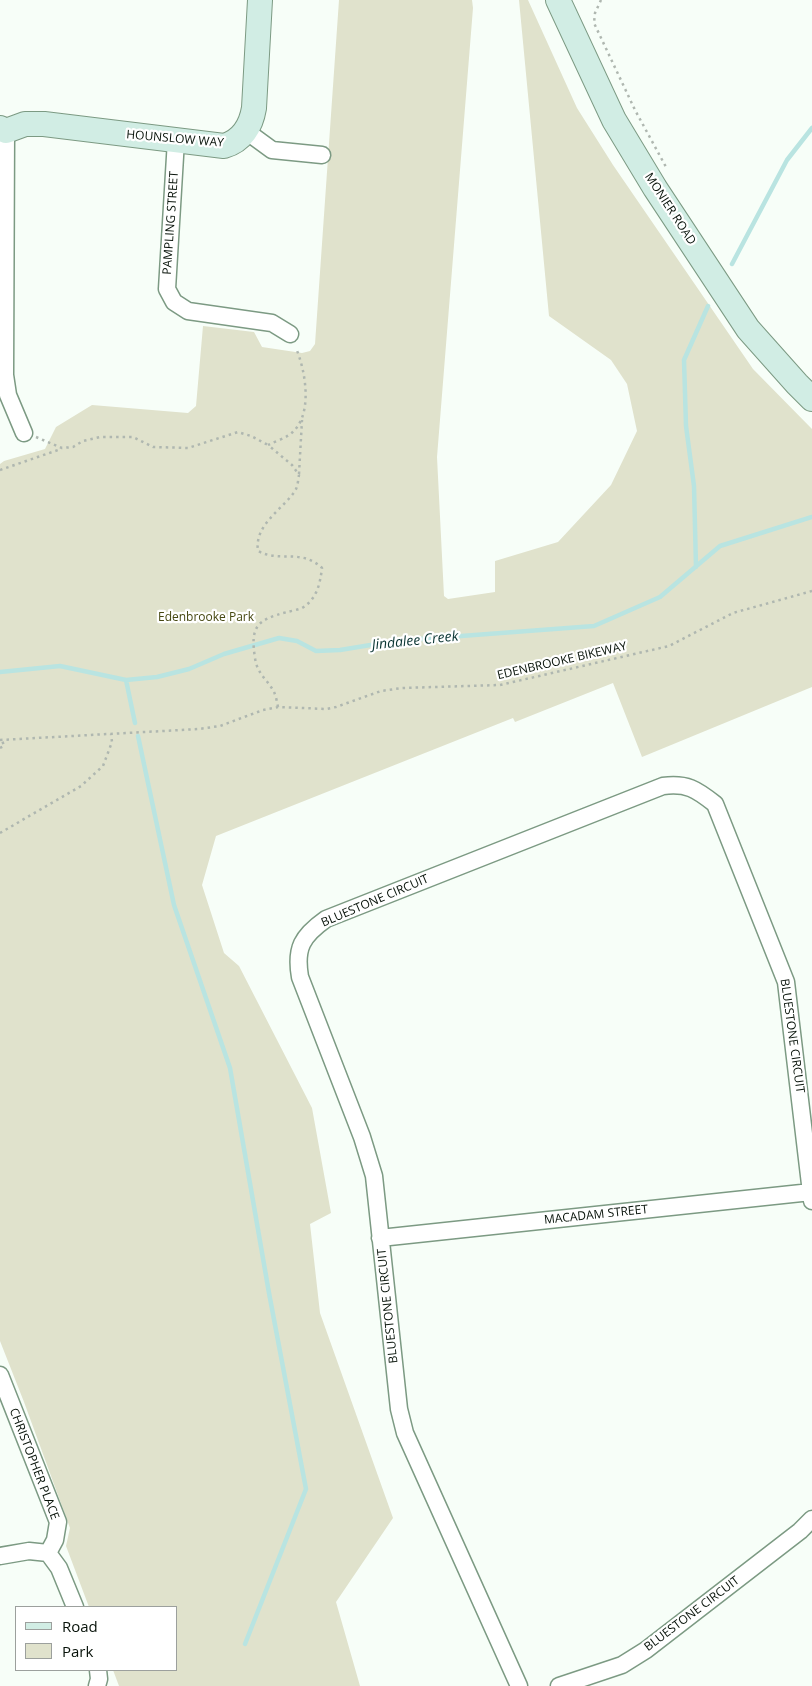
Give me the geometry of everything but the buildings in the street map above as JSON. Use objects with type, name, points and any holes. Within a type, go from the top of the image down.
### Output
[{"type":"main road","points":[[246,131],[251,122],[254,108],[260,0]]},
{"type":"main road","name":"MONIER ROAD","points":[[558,0],[614,120],[655,188],[748,329],[812,399]]},
{"type":"main road","name":"HOUNSLOW WAY","points":[[3,130],[25,124],[44,124],[224,146],[232,144],[246,131]]},
{"type":"street","points":[[3,130],[5,376],[8,396],[24,433]]},
{"type":"street","points":[[246,131],[272,150],[322,155]]},
{"type":"street","name":"PAMPLING STREET","points":[[176,140],[167,289],[174,302],[188,311],[272,323],[290,334]]},
{"type":"street","name":"BLUESTONE CIRCUIT","points":[[520,1686],[405,1433],[399,1408],[374,1176],[362,1137],[300,977],[297,962],[301,943],[313,928],[326,919],[663,786],[679,784],[697,789],[715,804],[786,982],[812,1196]]},
{"type":"street","name":"MACADAM STREET","points":[[380,1238],[812,1196]]},
{"type":"street","name":"CHRISTOPHER PLACE","points":[[0,1375],[58,1522],[55,1540],[48,1553]]},
{"type":"street","name":"BLUESTONE CIRCUIT","points":[[559,1686],[622,1665],[646,1650],[792,1537],[812,1519]]},
{"type":"street","points":[[0,1556],[29,1551],[48,1553],[60,1568],[75,1606]]},
{"type":"street","points":[[98,1671],[98,1686]]},
{"type":"path","points":[[601,0],[594,13],[594,23],[635,110],[667,168]]},
{"type":"path","points":[[278,707],[274,691],[264,679],[255,659],[254,639],[257,626],[268,618],[302,608],[314,597],[320,585],[322,568],[314,560],[302,557],[265,555],[258,550],[256,543],[261,529],[296,489],[299,475],[305,399],[303,365],[290,334]]},
{"type":"path","points":[[268,445],[290,435],[302,420]]},
{"type":"path","points":[[0,470],[62,448],[73,448],[84,440],[133,437],[152,447],[188,448],[238,432],[268,445],[292,465],[299,475]]},
{"type":"path","points":[[24,433],[62,448]]},
{"type":"path","name":"EDENBROOKE BIKEWAY","points":[[1,740],[199,729],[220,726],[263,710],[278,707],[326,709],[336,707],[381,691],[402,688],[500,685],[669,646],[733,613],[812,591]]},
{"type":"path","points":[[0,833],[81,786],[103,766],[112,742],[111,734]]},
{"type":"path","points":[[0,748],[4,746],[1,740]]},
{"type":"green space","name":"Edenbrooke Park","points":[[339,0],[472,0],[473,8],[437,457],[444,596],[448,599],[495,592],[495,561],[558,542],[611,485],[637,431],[627,384],[611,360],[549,316],[519,0],[528,0],[577,108],[613,165],[753,369],[812,429],[812,687],[642,757],[613,683],[515,722],[513,718],[216,836],[202,885],[224,953],[239,966],[312,1108],[331,1213],[310,1224],[320,1313],[393,1518],[336,1602],[360,1686],[119,1686],[113,1671],[178,1671],[178,1606],[89,1606],[66,1546],[70,1528],[0,1341],[0,464],[4,461],[45,449],[56,427],[92,405],[188,413],[196,406],[203,326],[254,332],[262,347],[302,353],[310,351],[315,344]]},
{"type":"waterway","points":[[732,264],[787,160],[812,128]]},
{"type":"waterway","points":[[696,567],[694,486],[686,426],[684,360],[708,306]]},
{"type":"waterway","name":"Jindalee Creek","points":[[0,672],[60,666],[126,680],[157,677],[189,669],[224,654],[279,638],[297,641],[316,651],[340,650],[395,641],[594,626],[660,597],[720,546],[812,517]]},
{"type":"waterway","points":[[126,680],[135,723]]},
{"type":"waterway","points":[[138,736],[174,905],[230,1068],[269,1293],[306,1489],[245,1644]]}]
